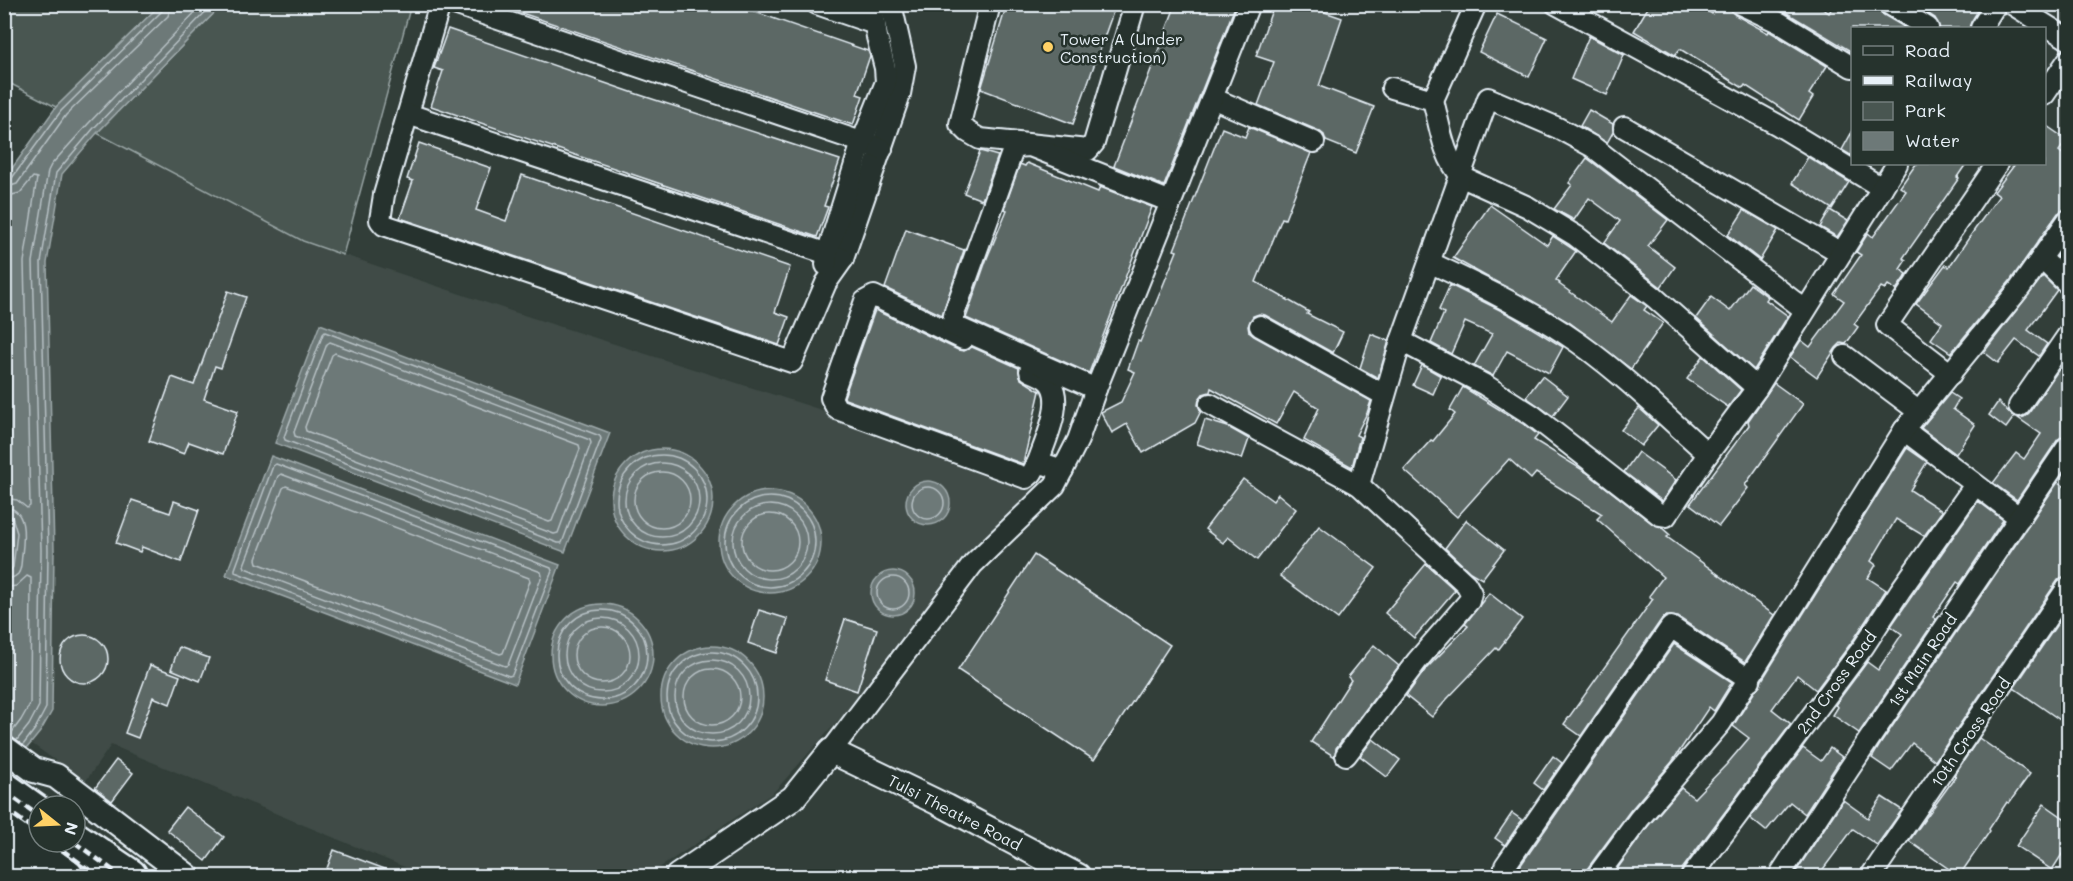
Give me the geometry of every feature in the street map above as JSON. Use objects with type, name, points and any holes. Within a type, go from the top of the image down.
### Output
[{"type":"highway","points":[[4,831],[66,876]]},
{"type":"highway","points":[[87,847],[130,876]]},
{"type":"street","points":[[440,4],[384,195],[380,220],[384,225],[792,362],[826,283],[835,256],[862,142],[886,82],[873,14],[817,4]]},
{"type":"street","points":[[454,4],[882,149]]},
{"type":"street","points":[[835,256],[882,149],[904,79],[905,66],[891,4]]},
{"type":"street","points":[[990,4],[960,124],[968,132],[980,138],[1088,150],[1095,143],[1135,4]]},
{"type":"street","points":[[678,876],[793,798],[973,564],[1054,485],[1078,440],[1096,389],[1249,4]]},
{"type":"street","points":[[1476,4],[1434,100],[1448,156],[1455,169],[1461,177],[1528,207],[1576,236],[1654,297],[1757,388]]},
{"type":"street","points":[[1556,4],[1778,125],[1882,188]]},
{"type":"street","points":[[1740,4],[1780,23],[1851,66]]},
{"type":"street","points":[[1889,4],[1926,27]]},
{"type":"street","points":[[1982,27],[1996,4]]},
{"type":"street","points":[[2012,4],[2068,39]]},
{"type":"street","points":[[2046,92],[2068,60]]},
{"type":"street","points":[[1392,88],[1434,100]]},
{"type":"street","points":[[1212,98],[1314,142]]},
{"type":"street","points":[[1359,485],[1401,341],[1431,263],[1488,98],[1493,98],[1558,128],[1593,147],[1805,310]]},
{"type":"street","points":[[408,114],[835,256]]},
{"type":"street","points":[[1624,127],[1841,253]]},
{"type":"street","points":[[1096,389],[952,325],[1014,147],[1030,146],[1171,202]]},
{"type":"street","points":[[1401,341],[1485,385],[1532,415],[1660,515],[1666,516],[1757,388],[1896,165]]},
{"type":"street","points":[[1951,374],[1887,324],[1996,165]]},
{"type":"street","points":[[1597,876],[1639,819],[1721,723],[1750,680],[1904,430],[2042,259],[2068,220]]},
{"type":"street","points":[[2042,259],[2068,284]]},
{"type":"street","points":[[1431,263],[1488,290],[1564,333],[1609,366],[1708,454]]},
{"type":"street","points":[[874,296],[1047,379],[1054,389],[1056,406],[1038,462],[1026,478],[837,410],[831,398],[865,301],[874,296]]},
{"type":"street","points":[[1260,326],[1384,395]]},
{"type":"street","points":[[2019,406],[2068,335]]},
{"type":"street","points":[[1845,356],[1918,411]]},
{"type":"street","points":[[1210,404],[1359,485],[1466,585],[1471,593],[1469,601],[1416,661],[1346,755]]},
{"type":"street","points":[[1904,430],[2020,518]]},
{"type":"street","name":"1st Main Road","points":[[1779,876],[2068,446]]},
{"type":"street","points":[[1038,462],[1063,470]]},
{"type":"street","name":"2nd Cross Road","points":[[1692,876],[1864,646],[1975,484]]},
{"type":"street","name":"10th Cross Road","points":[[1871,876],[2068,587]]},
{"type":"street","points":[[1505,866],[1671,627],[1750,680]]},
{"type":"street","points":[[4,748],[34,770],[56,776],[187,876]]},
{"type":"street","name":"Tulsi Theatre Road","points":[[831,751],[937,802],[1078,876]]},
{"type":"street","points":[[4,862],[23,876]]},
{"type":"shaded area","points":[[97,133],[303,241],[514,312],[828,412],[1044,491],[773,793],[647,876],[426,876],[111,745],[85,782],[31,743],[52,711],[54,550],[47,263],[62,173]]},
{"type":"green space","points":[[389,4],[409,12],[343,255],[303,241],[97,133],[222,5]]},
{"type":"green space","points":[[4,5],[160,5],[56,107],[5,81]]},
{"type":"water","points":[[160,5],[222,5],[97,133],[62,174],[47,263],[54,550],[52,711],[40,732],[5,775],[4,592],[11,534],[4,510],[5,178],[56,107]]},
{"type":"water","points":[[320,324],[610,433],[565,552],[275,443]]},
{"type":"water","points":[[662,449],[681,453],[698,464],[709,481],[713,500],[709,519],[698,536],[681,547],[662,551],[643,547],[626,536],[615,519],[611,500],[615,481],[626,464],[643,453]]},
{"type":"water","points":[[271,456],[560,565],[515,684],[226,575]]},
{"type":"water","points":[[928,481],[943,488],[950,503],[943,518],[928,525],[913,518],[906,503],[913,488]]},
{"type":"water","points":[[770,491],[790,495],[806,506],[817,522],[821,542],[817,562],[806,578],[790,589],[770,593],[750,589],[734,578],[723,562],[719,542],[723,522],[734,506],[750,495]]},
{"type":"water","points":[[893,571],[908,578],[915,593],[908,608],[893,615],[878,608],[871,593],[878,578]]},
{"type":"water","points":[[602,604],[621,608],[638,619],[649,636],[653,655],[649,674],[638,691],[621,702],[602,706],[583,702],[566,691],[555,674],[551,655],[555,636],[566,619],[583,608]]},
{"type":"water","points":[[712,646],[732,650],[748,661],[759,677],[763,697],[759,717],[748,733],[732,744],[712,748],[692,744],[676,733],[665,717],[661,697],[665,677],[676,661],[692,650]]},
{"type":"building","points":[[495,4],[732,4],[868,51],[870,56],[857,94],[863,96],[853,125]]},
{"type":"building","name":"Tower A (Under Construction)","points":[[1007,4],[1116,4],[1073,124],[981,89]]},
{"type":"building","points":[[1176,4],[1236,4],[1164,186],[1114,166]]},
{"type":"building","points":[[1274,4],[1302,4],[1342,18],[1319,86],[1374,107],[1356,153],[1326,141],[1324,135],[1319,131],[1258,105],[1274,62],[1256,56]]},
{"type":"building","points":[[1650,4],[1697,4],[1712,14],[1718,4],[1724,4],[1735,15],[1768,33],[1769,31],[1827,66],[1809,94],[1813,97],[1799,120],[1745,85],[1743,88],[1680,49],[1675,55],[1634,31]]},
{"type":"building","points":[[1785,4],[1815,4],[1829,13],[1834,4],[1877,4],[1882,14],[1904,27],[1851,27],[1851,51],[1782,10]]},
{"type":"building","points":[[1913,4],[1973,4],[1979,9],[1969,27],[1940,27],[1935,18]]},
{"type":"building","points":[[1497,14],[1547,38],[1529,77],[1479,52]]},
{"type":"building","points":[[448,29],[840,160],[824,206],[828,207],[817,237],[431,106],[443,71],[434,68]]},
{"type":"building","points":[[1589,36],[1624,55],[1607,95],[1571,79]]},
{"type":"building","points":[[1589,110],[1613,124],[1613,132],[1607,143],[1580,126]]},
{"type":"building","points":[[2046,125],[2067,140],[2059,151],[2068,158],[2068,208],[2058,213],[2010,281],[1951,353],[1931,339],[1942,323],[1916,304],[1945,265],[1949,267],[1999,196],[1994,192],[2014,165],[2046,165]]},
{"type":"building","points":[[1249,127],[1311,153],[1285,219],[1282,218],[1256,282],[1309,312],[1307,314],[1343,332],[1333,353],[1265,315],[1253,316],[1248,326],[1249,332],[1371,401],[1356,435],[1360,437],[1352,467],[1304,440],[1319,408],[1294,392],[1276,424],[1211,388],[1210,392],[1203,394],[1199,399],[1198,405],[1201,411],[1195,423],[1143,453],[1127,424],[1112,433],[1101,412],[1121,402],[1135,372],[1128,369],[1177,251],[1174,250],[1222,128],[1245,137]]},
{"type":"building","points":[[1851,134],[1851,155],[1842,150]]},
{"type":"building","points":[[419,143],[491,168],[476,210],[506,221],[522,175],[790,267],[775,312],[789,317],[779,345],[400,218],[413,181],[407,179]]},
{"type":"building","points":[[980,151],[998,156],[982,200],[964,193]]},
{"type":"building","points":[[1808,157],[1849,182],[1832,209],[1792,183]]},
{"type":"building","points":[[1587,158],[1668,220],[1648,246],[1675,267],[1661,287],[1604,243],[1620,221],[1589,198],[1574,220],[1554,209],[1572,185],[1569,183]]},
{"type":"building","points":[[1027,163],[1098,192],[1100,187],[1152,207],[1089,373],[966,318],[1007,210],[1004,209],[1020,164],[1025,166]]},
{"type":"building","points":[[1915,165],[1965,165],[1957,177],[1959,178],[1903,258],[1906,260],[1900,269],[1907,274],[1896,290],[1888,285],[1885,289],[1881,287],[1854,324],[1858,327],[1846,344],[1841,343],[1836,348],[1817,377],[1790,357],[1801,340],[1810,347],[1844,301],[1834,294],[1861,255],[1856,252],[1868,233],[1873,237],[1906,191],[1900,187]]},
{"type":"building","points":[[1490,205],[1547,245],[1553,236],[1576,251],[1556,280],[1612,322],[1631,295],[1647,306],[1644,310],[1663,323],[1631,369],[1570,323],[1453,258]]},
{"type":"building","points":[[1744,210],[1778,230],[1760,260],[1728,235]]},
{"type":"building","points":[[1830,210],[1848,221],[1837,237],[1820,227]]},
{"type":"building","points":[[906,229],[964,250],[942,315],[885,288]]},
{"type":"building","points":[[2068,240],[2068,268],[2057,257]]},
{"type":"building","points":[[2043,276],[2057,290],[2028,330],[2047,344],[2039,356],[2016,340],[1998,363],[1984,352]]},
{"type":"building","points":[[1750,284],[1768,297],[1766,300],[1788,316],[1754,370],[1696,318],[1711,297],[1730,311]]},
{"type":"building","points":[[1450,285],[1510,315],[1563,347],[1549,373],[1507,351],[1493,376],[1474,366],[1492,334],[1465,322],[1451,354],[1431,343],[1444,313],[1439,310]]},
{"type":"building","points":[[228,291],[246,297],[221,368],[215,366],[204,399],[238,411],[223,454],[189,442],[184,454],[149,441],[172,377],[194,385]]},
{"type":"building","points":[[875,310],[958,350],[964,351],[972,347],[1019,368],[1021,379],[1040,391],[1023,464],[845,399]]},
{"type":"building","points":[[1371,334],[1389,341],[1378,378],[1360,368]]},
{"type":"building","points":[[1703,356],[1741,390],[1728,407],[1687,379]]},
{"type":"building","points":[[1422,365],[1441,376],[1433,394],[1413,385]]},
{"type":"building","points":[[2059,369],[2068,376],[2068,434],[2058,439],[2017,500],[1993,483],[2016,453],[2024,459],[2041,434],[2018,418],[2029,413]]},
{"type":"building","points":[[1542,376],[1568,396],[1553,416],[1526,397]]},
{"type":"building","points":[[1774,383],[1803,404],[1745,485],[1748,488],[1719,526],[1690,504],[1749,425],[1748,421]]},
{"type":"building","points":[[1463,387],[1525,425],[1538,435],[1534,440],[1586,472],[1653,524],[1661,527],[1670,535],[1667,537],[1774,615],[1745,662],[1678,617],[1666,616],[1581,736],[1564,724],[1653,599],[1649,596],[1663,577],[1597,519],[1602,514],[1536,473],[1531,479],[1509,459],[1457,517],[1404,470],[1431,440],[1433,441],[1455,414],[1450,410]]},
{"type":"building","points":[[1950,393],[1959,399],[1953,409],[1975,425],[1956,454],[1921,428]]},
{"type":"building","points":[[1998,402],[2014,417],[2006,428],[1989,415]]},
{"type":"building","points":[[1639,408],[1658,425],[1641,446],[1621,430]]},
{"type":"building","points":[[1205,420],[1228,427],[1249,439],[1242,459],[1197,444]]},
{"type":"building","points":[[1907,448],[1927,462],[1910,490],[1942,511],[1924,536],[1896,519],[1871,561],[1876,565],[1868,578],[1886,590],[1854,639],[1816,690],[1797,675],[1772,709],[1791,724],[1682,869],[1680,876],[1612,876],[1648,826],[1681,788],[1694,798],[1749,738],[1733,726]]},
{"type":"building","points":[[1638,452],[1676,480],[1662,501],[1624,472]]},
{"type":"building","points":[[1243,479],[1273,501],[1278,494],[1296,509],[1257,560],[1228,537],[1223,543],[1205,529]]},
{"type":"building","points":[[2058,482],[2068,489],[2068,575],[2058,580],[1935,761],[1912,743],[1891,771],[1872,758]]},
{"type":"building","points":[[132,500],[170,513],[174,501],[199,510],[181,562],[142,547],[140,552],[116,543]]},
{"type":"building","points":[[1978,501],[2003,520],[1960,584],[1957,582],[1933,617],[1936,619],[1859,733],[1833,715],[1838,707],[1835,705],[1867,662],[1878,670],[1902,634],[1891,626]]},
{"type":"building","points":[[1466,520],[1504,550],[1482,579],[1470,572],[1445,548]]},
{"type":"building","points":[[1319,526],[1376,568],[1338,619],[1280,576]]},
{"type":"building","points":[[1034,555],[1170,645],[1094,760],[958,670]]},
{"type":"building","points":[[1426,564],[1455,590],[1414,638],[1385,613]]},
{"type":"building","points":[[1489,593],[1522,619],[1498,650],[1496,648],[1432,717],[1406,696],[1425,670],[1468,626],[1465,624]]},
{"type":"building","points":[[2068,608],[2068,715],[2063,722],[2014,688]]},
{"type":"building","points":[[759,610],[788,619],[777,653],[748,643]]},
{"type":"building","points":[[845,619],[877,629],[857,691],[825,680]]},
{"type":"building","points":[[84,635],[101,642],[108,659],[101,676],[84,683],[67,676],[60,659],[67,642]]},
{"type":"building","points":[[1674,644],[1732,682],[1714,711],[1709,707],[1672,762],[1630,811],[1587,869],[1585,876],[1529,876],[1518,869]]},
{"type":"building","points":[[1374,645],[1399,666],[1336,748],[1335,757],[1311,742],[1351,680],[1348,677]]},
{"type":"building","points":[[179,647],[209,658],[200,681],[171,669]]},
{"type":"building","points":[[150,665],[180,676],[170,704],[153,697],[138,738],[125,733]]},
{"type":"building","points":[[1979,738],[2030,774],[2009,803],[2007,802],[1959,876],[1909,841],[1956,776],[1954,775]]},
{"type":"building","points":[[1373,739],[1400,760],[1387,777],[1360,756]]},
{"type":"building","points":[[1803,748],[1821,761],[1830,748],[1842,757],[1805,814],[1790,802],[1766,831],[1750,818]]},
{"type":"building","points":[[1553,756],[1562,763],[1543,790],[1534,783]]},
{"type":"building","points":[[116,760],[133,773],[112,801],[95,788]]},
{"type":"building","points":[[1882,797],[1902,810],[1877,845],[1853,829],[1818,876],[1793,876],[1843,800],[1868,818]]},
{"type":"building","points":[[2044,804],[2068,821],[2068,845],[2052,870],[2016,846]]},
{"type":"building","points":[[185,807],[224,837],[206,861],[167,830]]},
{"type":"building","points":[[1512,813],[1522,820],[1505,845],[1495,838]]},
{"type":"building","points":[[334,850],[401,875],[401,876],[324,876]]},
{"type":"railway","points":[[4,791],[27,807]]},
{"type":"railway","points":[[4,808],[27,824]]},
{"type":"railway","points":[[87,851],[121,876]]},
{"type":"railway","points":[[68,854],[98,876]]},
{"type":"place","name":"Tower A (Under Construction)","points":[[1048,47]]}]
